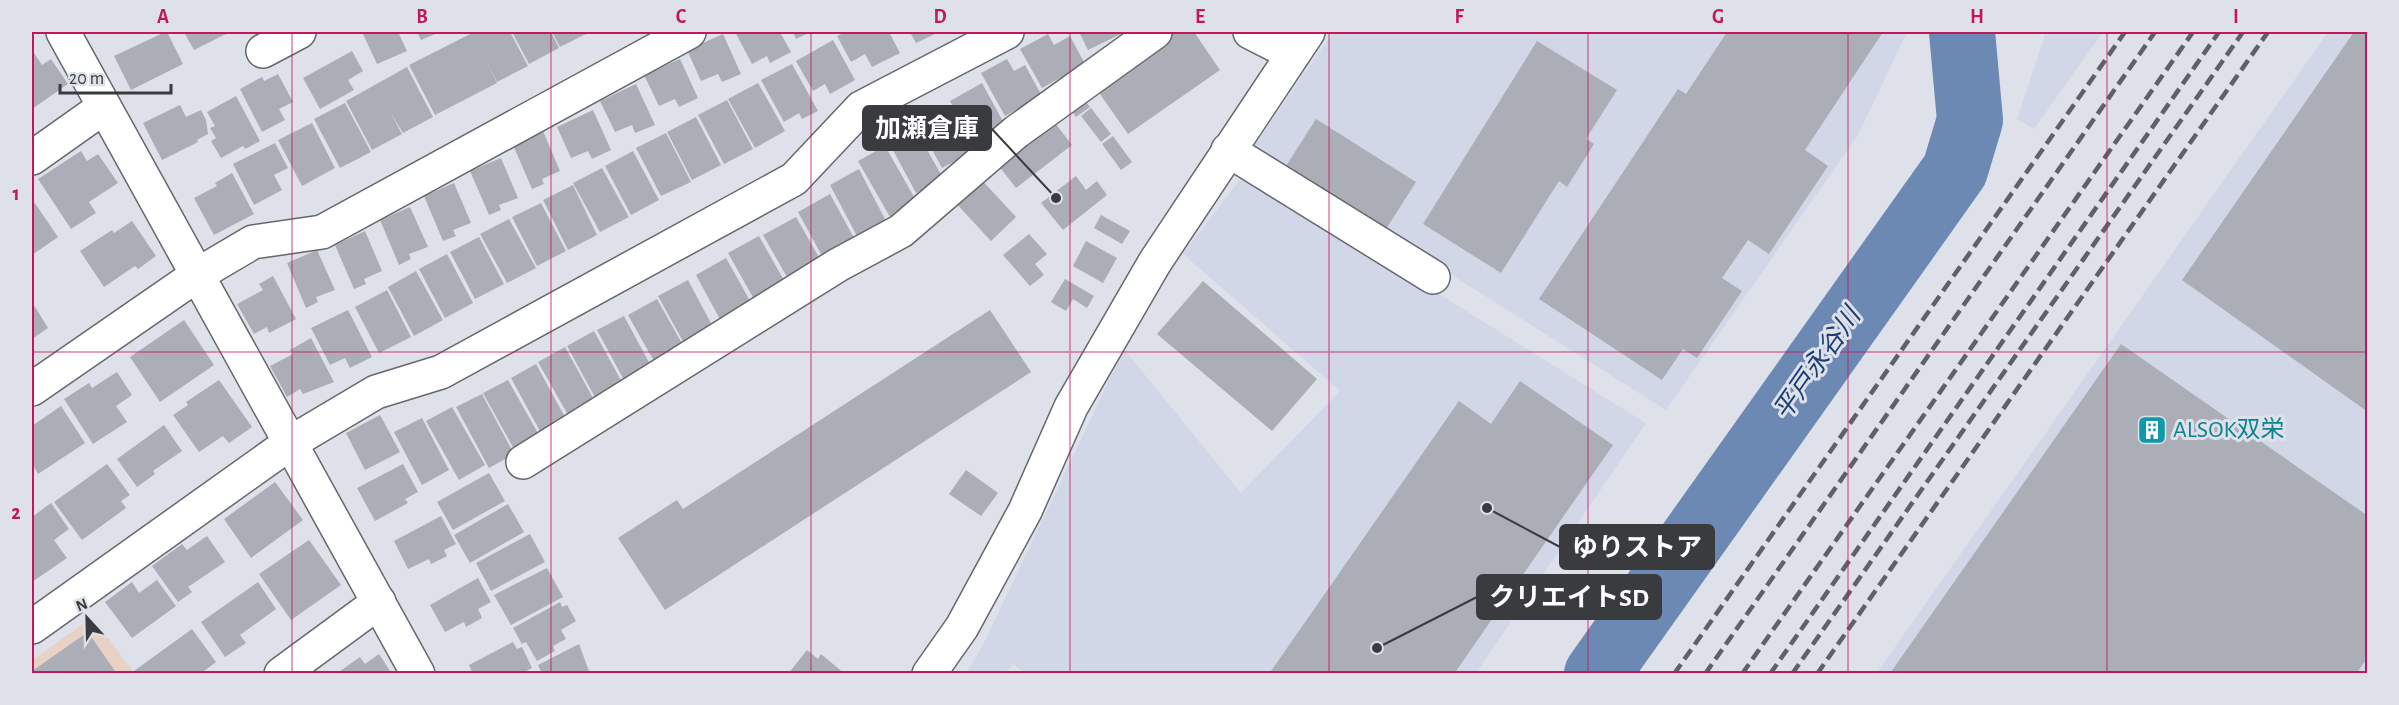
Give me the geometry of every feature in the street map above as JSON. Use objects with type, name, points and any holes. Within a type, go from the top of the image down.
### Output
[{"type":"street","points":[[63,32],[418,674]]},
{"type":"street","points":[[263,51],[299,32]]},
{"type":"street","points":[[32,389],[197,275],[253,242],[322,232],[689,32]]},
{"type":"street","points":[[32,627],[290,443],[376,392],[441,372],[794,179],[861,108],[1007,32]]},
{"type":"street","points":[[523,462],[838,265],[901,231],[1016,132],[1155,32]]},
{"type":"street","points":[[929,674],[962,627],[1025,511],[1071,407],[1155,262],[1227,150],[1301,43],[1250,32]]},
{"type":"street","points":[[32,158],[104,107]]},
{"type":"street","points":[[1227,150],[1433,277]]},
{"type":"street","points":[[281,674],[379,602]]},
{"type":"shaded area","points":[[1333,32],[1907,32],[1858,135],[1666,410],[1252,149]]},
{"type":"shaded area","points":[[2046,32],[2103,32],[2034,129],[2017,119]]},
{"type":"shaded area","points":[[2328,32],[2367,32],[2367,673],[1876,674]]},
{"type":"shaded area","points":[[1245,173],[1646,423],[1476,673],[1025,674],[1014,664],[1004,673],[966,674],[983,645],[1124,349],[1241,493],[1340,391],[1183,254]]},
{"type":"shaded area","points":[[93,617],[134,673],[32,673],[32,660]]},
{"type":"building","points":[[165,32],[183,64],[131,90],[114,56]]},
{"type":"building","points":[[184,32],[224,32],[226,34],[194,50]]},
{"type":"building","points":[[362,32],[398,32],[407,51],[377,64]]},
{"type":"building","points":[[417,32],[440,32],[421,40]]},
{"type":"building","points":[[474,32],[510,32],[528,66],[497,82],[486,60],[497,83],[435,115],[409,65]]},
{"type":"building","points":[[512,32],[551,32],[559,48],[529,64]]},
{"type":"building","points":[[552,32],[590,32],[560,47]]},
{"type":"building","points":[[735,32],[780,32],[791,52],[770,63],[767,56],[752,64]]},
{"type":"building","points":[[793,32],[810,32],[796,39]]},
{"type":"building","points":[[846,32],[889,32],[900,53],[872,67],[865,54],[851,62],[837,36]]},
{"type":"building","points":[[910,32],[939,32],[916,43]]},
{"type":"building","points":[[1079,32],[1125,32],[1088,50]]},
{"type":"building","points":[[1175,32],[1194,32],[1220,70],[1128,134],[1095,87]]},
{"type":"building","points":[[1727,32],[1883,32],[1805,150],[1828,166],[1769,254],[1748,240],[1722,278],[1742,291],[1697,358],[1683,349],[1662,380],[1539,299],[1678,89],[1686,94]]},
{"type":"building","points":[[2354,32],[2368,32],[2368,412],[2182,280]]},
{"type":"building","points":[[723,34],[741,74],[722,82],[718,74],[701,81],[687,50]]},
{"type":"building","points":[[1048,34],[1054,45],[1070,36],[1085,64],[1042,88],[1020,49]]},
{"type":"building","points":[[833,40],[855,80],[830,94],[825,84],[813,91],[796,61]]},
{"type":"building","points":[[1537,41],[1617,90],[1586,139],[1594,144],[1567,187],[1559,181],[1501,273],[1423,224]]},
{"type":"building","points":[[352,51],[363,71],[348,80],[354,90],[320,109],[303,78]]},
{"type":"building","points":[[34,53],[42,65],[51,59],[68,84],[32,109]]},
{"type":"building","points":[[680,59],[698,98],[679,107],[675,99],[659,106],[644,75]]},
{"type":"building","points":[[1007,59],[1014,71],[1025,65],[1042,96],[1005,116],[981,73]]},
{"type":"building","points":[[792,64],[818,111],[802,119],[799,113],[784,122],[761,80]]},
{"type":"building","points":[[407,67],[433,117],[403,133],[390,112],[402,134],[372,150],[346,101]]},
{"type":"building","points":[[278,74],[293,102],[279,109],[285,120],[262,132],[240,89],[262,77],[264,81]]},
{"type":"building","points":[[758,83],[785,131],[755,148],[728,99]]},
{"type":"building","points":[[982,83],[1006,127],[973,144],[950,101]]},
{"type":"building","points":[[636,84],[655,125],[635,133],[632,125],[615,132],[600,101]]},
{"type":"building","points":[[236,96],[260,141],[245,149],[243,146],[221,158],[211,141],[216,138],[210,128],[215,126],[207,112]]},
{"type":"building","points":[[1082,97],[1090,107],[1076,117],[1068,107]]},
{"type":"building","points":[[727,100],[753,149],[724,164],[698,115]]},
{"type":"building","points":[[345,103],[371,152],[340,168],[314,119]]},
{"type":"building","points":[[180,105],[186,117],[201,110],[206,120],[208,134],[197,140],[198,142],[162,160],[143,123]]},
{"type":"building","points":[[947,105],[972,152],[942,168],[917,122]]},
{"type":"building","points":[[1091,108],[1111,134],[1101,142],[1081,116]]},
{"type":"building","points":[[593,110],[611,150],[592,159],[588,151],[571,158],[557,127]]},
{"type":"building","points":[[696,117],[721,165],[692,180],[667,132]]},
{"type":"building","points":[[1051,118],[1072,145],[1016,188],[995,161]]},
{"type":"building","points":[[1316,119],[1416,182],[1386,229],[1286,166]]},
{"type":"building","points":[[312,123],[335,168],[302,186],[278,140]]},
{"type":"building","points":[[912,123],[943,178],[916,193],[886,137]]},
{"type":"building","points":[[543,131],[560,171],[542,179],[544,184],[532,189],[513,145]]},
{"type":"building","points":[[666,133],[691,182],[661,196],[636,148]]},
{"type":"building","points":[[1113,136],[1132,162],[1121,170],[1102,144]]},
{"type":"building","points":[[275,143],[288,168],[274,175],[282,190],[254,205],[233,164]]},
{"type":"building","points":[[885,146],[917,202],[890,217],[858,161]]},
{"type":"building","points":[[81,151],[87,161],[98,154],[118,183],[89,202],[96,213],[71,229],[38,179]]},
{"type":"building","points":[[633,151],[659,200],[631,215],[605,166]]},
{"type":"building","points":[[501,158],[518,198],[499,205],[501,210],[489,215],[470,171]]},
{"type":"building","points":[[602,168],[629,217],[600,232],[573,183]]},
{"type":"building","points":[[859,169],[887,223],[858,238],[830,185]]},
{"type":"building","points":[[232,173],[254,214],[214,235],[194,198],[217,186],[215,183]]},
{"type":"building","points":[[1076,176],[1086,190],[1097,181],[1107,195],[1063,230],[1041,203]]},
{"type":"building","points":[[979,177],[1016,217],[991,241],[953,200]]},
{"type":"building","points":[[454,183],[471,223],[453,230],[456,236],[443,241],[424,196]]},
{"type":"building","points":[[573,185],[597,235],[568,250],[543,200]]},
{"type":"building","points":[[830,194],[854,238],[822,256],[798,212]]},
{"type":"building","points":[[32,199],[58,237],[32,255]]},
{"type":"building","points":[[541,203],[566,251],[537,266],[512,217]]},
{"type":"building","points":[[410,207],[428,247],[409,254],[411,259],[399,265],[380,220]]},
{"type":"building","points":[[1101,215],[1130,231],[1122,244],[1094,228]]},
{"type":"building","points":[[796,217],[820,259],[787,277],[763,235]]},
{"type":"building","points":[[509,219],[536,268],[507,283],[480,234]]},
{"type":"building","points":[[132,221],[156,256],[138,269],[135,266],[104,287],[80,251],[112,230],[114,233]]},
{"type":"building","points":[[365,231],[382,271],[364,279],[366,284],[354,289],[335,245]]},
{"type":"building","points":[[1029,234],[1047,254],[1035,264],[1044,275],[1030,286],[1003,255]]},
{"type":"building","points":[[759,236],[786,284],[755,301],[728,253]]},
{"type":"building","points":[[479,237],[504,284],[475,299],[450,252]]},
{"type":"building","points":[[1086,241],[1117,258],[1103,283],[1073,266]]},
{"type":"building","points":[[317,250],[335,290],[316,297],[318,302],[306,308],[287,263]]},
{"type":"building","points":[[447,254],[473,303],[445,318],[419,269]]},
{"type":"building","points":[[726,258],[753,306],[722,323],[696,275]]},
{"type":"building","points":[[416,271],[443,320],[414,336],[388,287]]},
{"type":"building","points":[[273,276],[296,319],[269,333],[267,327],[254,334],[237,304],[263,290],[259,284]]},
{"type":"building","points":[[1065,279],[1094,296],[1087,308],[1073,299],[1066,311],[1051,302]]},
{"type":"building","points":[[688,280],[714,329],[685,345],[658,296]]},
{"type":"building","points":[[1203,281],[1317,379],[1272,431],[1157,334]]},
{"type":"building","points":[[387,290],[411,337],[379,353],[355,307]]},
{"type":"building","points":[[657,299],[684,347],[655,363],[628,315]]},
{"type":"building","points":[[32,302],[48,328],[32,339]]},
{"type":"building","points":[[348,310],[372,357],[350,368],[345,358],[330,365],[311,328]]},
{"type":"building","points":[[990,310],[1031,372],[665,610],[618,538],[677,500],[683,509]]},
{"type":"building","points":[[624,316],[652,368],[625,382],[597,330]]},
{"type":"building","points":[[184,320],[214,365],[160,402],[130,357]]},
{"type":"building","points":[[594,331],[623,384],[596,399],[567,346]]},
{"type":"building","points":[[311,338],[334,382],[303,394],[300,389],[287,397],[270,366],[293,354],[290,350]]},
{"type":"building","name":"ALSOK双栄","points":[[2121,344],[2368,516],[2368,657],[2356,674],[1891,672]]},
{"type":"building","points":[[565,347],[594,400],[568,415],[538,362]]},
{"type":"building","points":[[536,364],[566,419],[541,433],[511,378]]},
{"type":"building","points":[[117,372],[132,395],[116,406],[127,422],[93,444],[64,399],[89,383],[92,388]]},
{"type":"building","points":[[219,380],[252,427],[229,443],[223,436],[199,452],[173,415],[188,405],[186,402]]},
{"type":"building","points":[[508,380],[539,435],[514,449],[483,393]]},
{"type":"building","points":[[1520,381],[1613,445],[1454,674],[1269,674],[1459,401],[1491,424]]},
{"type":"building","points":[[482,394],[514,454],[489,468],[456,407]]},
{"type":"building","points":[[61,406],[85,443],[38,474],[32,463],[32,426]]},
{"type":"building","points":[[452,407],[485,465],[459,480],[426,421]]},
{"type":"building","points":[[380,415],[400,452],[365,470],[346,433]]},
{"type":"building","points":[[422,418],[449,470],[422,485],[394,432]]},
{"type":"building","points":[[164,425],[182,451],[153,471],[155,474],[137,487],[117,459]]},
{"type":"building","points":[[107,464],[130,495],[121,501],[126,508],[82,540],[54,502]]},
{"type":"building","points":[[403,464],[418,492],[405,499],[408,503],[375,521],[357,488]]},
{"type":"building","points":[[966,470],[998,493],[981,516],[949,494]]},
{"type":"building","points":[[489,473],[505,501],[453,530],[437,502]]},
{"type":"building","points":[[275,482],[303,520],[251,558],[224,519]]},
{"type":"building","points":[[51,503],[69,529],[54,540],[67,558],[32,582],[32,517]]},
{"type":"building","points":[[508,504],[524,532],[470,563],[454,535]]},
{"type":"building","points":[[441,516],[456,544],[444,550],[447,556],[431,564],[429,559],[408,569],[394,541]]},
{"type":"building","points":[[530,534],[545,562],[491,591],[476,563]]},
{"type":"building","points":[[207,536],[225,562],[188,587],[192,592],[178,602],[152,566],[182,544],[187,550]]},
{"type":"building","points":[[309,540],[341,585],[291,620],[259,574]]},
{"type":"building","points":[[547,568],[563,597],[511,625],[494,595]]},
{"type":"building","points":[[478,578],[491,602],[478,609],[482,618],[466,627],[464,622],[445,632],[430,605]]},
{"type":"building","points":[[157,580],[176,606],[132,638],[105,602],[132,582],[139,593]]},
{"type":"building","points":[[258,582],[276,609],[240,635],[246,643],[225,657],[201,622]]},
{"type":"building","points":[[560,602],[562,607],[567,605],[576,621],[561,630],[566,639],[553,646],[555,651],[537,661],[526,642],[522,644],[513,628]]},
{"type":"building","points":[[192,629],[216,662],[200,674],[136,674],[134,671]]},
{"type":"building","points":[[88,632],[117,674],[32,674],[32,671]]},
{"type":"building","points":[[513,642],[517,649],[522,647],[532,668],[521,674],[473,674],[469,665]]},
{"type":"building","points":[[579,644],[590,674],[542,674],[538,665]]},
{"type":"building","points":[[807,650],[818,659],[821,654],[845,674],[788,674]]},
{"type":"building","points":[[379,654],[392,674],[336,674],[360,657],[365,664]]},
{"type":"waterway","name":"平戸永谷川","points":[[1597,674],[1955,170],[1970,120],[1962,32]]},
{"type":"railway","points":[[1674,674],[2125,32]]},
{"type":"railway","points":[[1705,674],[2155,32]]},
{"type":"railway","points":[[1742,674],[2193,32]]},
{"type":"railway","points":[[1770,674],[2219,32]]},
{"type":"railway","points":[[1792,674],[2243,32]]},
{"type":"railway","points":[[1817,674],[2268,32]]},
{"type":"place","name":"加瀬倉庫","points":[[1056,198]]},
{"type":"place","name":"ALSOK双栄","points":[[2152,430]]},
{"type":"place","name":"ゆりストア","points":[[1487,508]]},
{"type":"place","name":"クリエイトSD","points":[[1377,648]]}]
